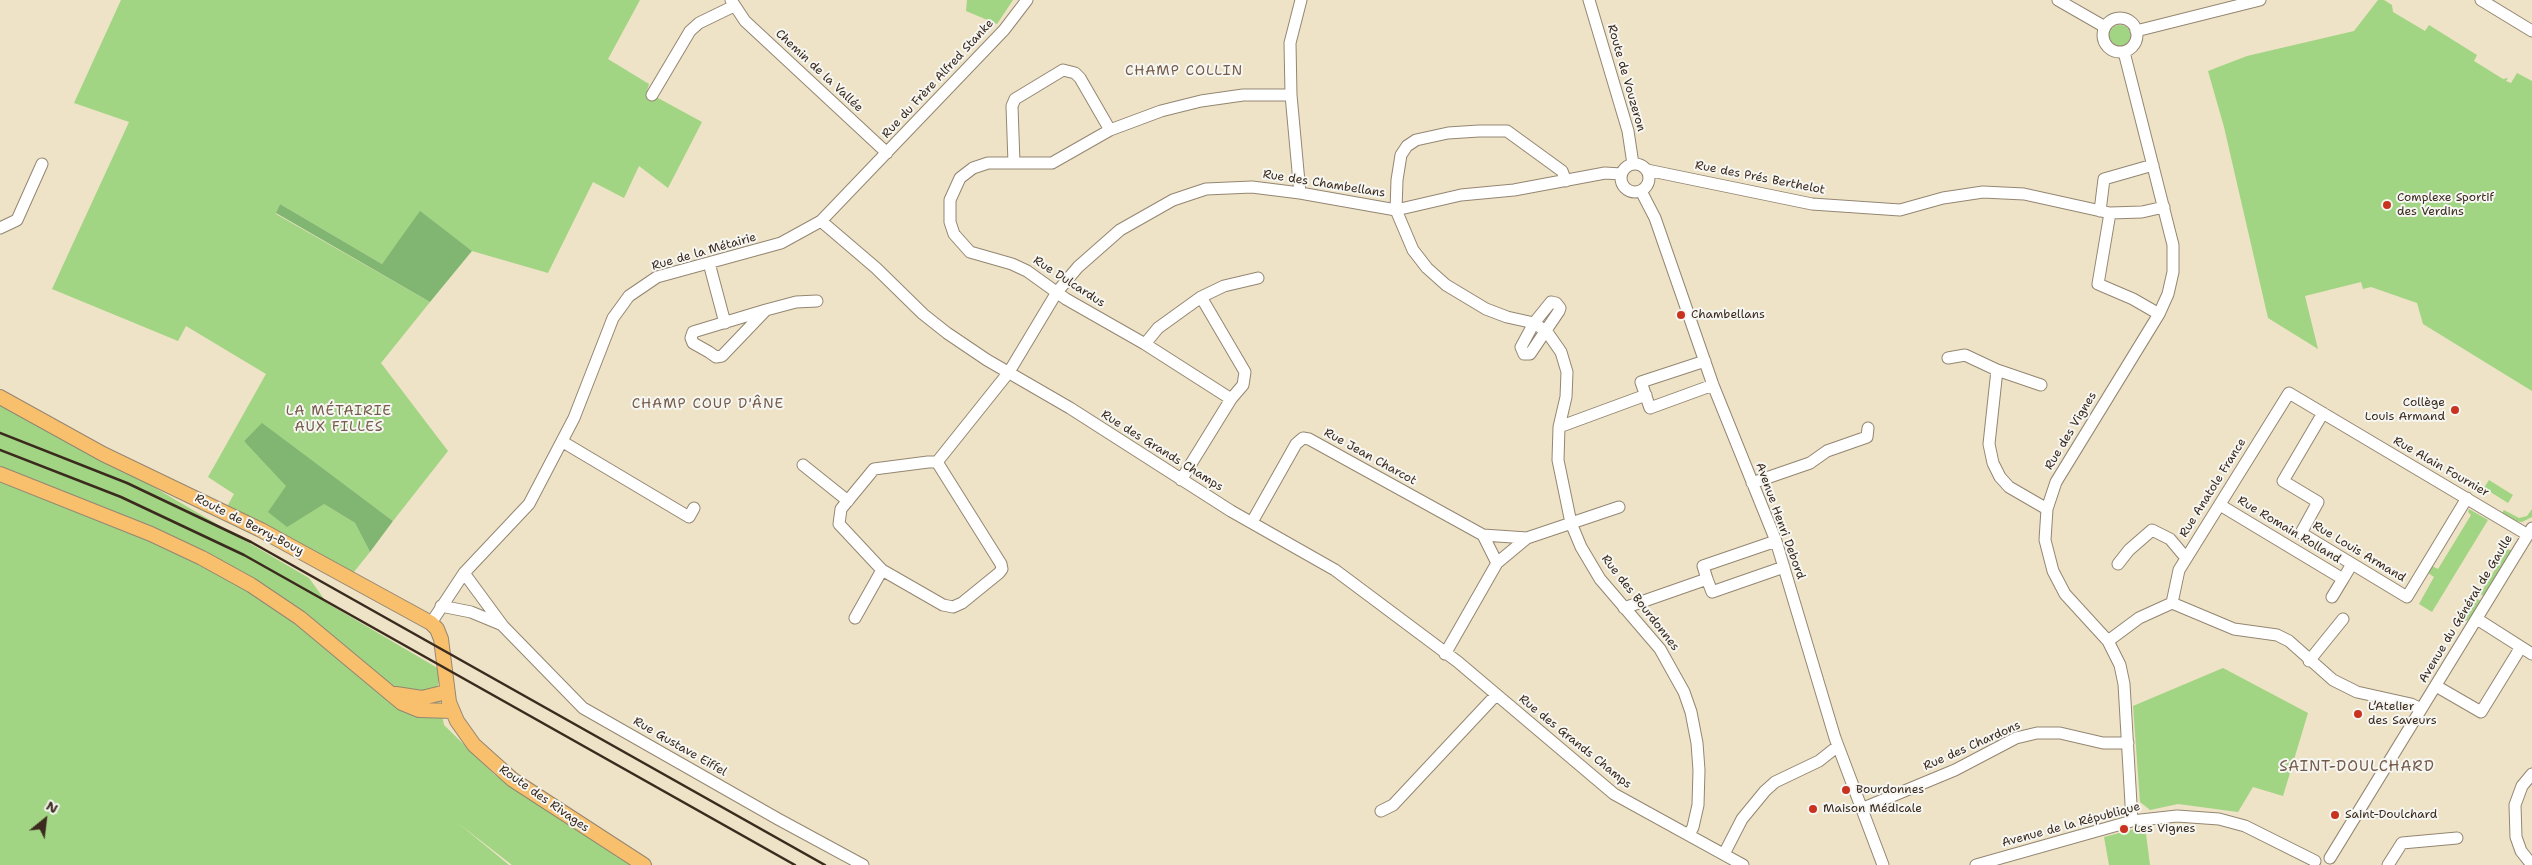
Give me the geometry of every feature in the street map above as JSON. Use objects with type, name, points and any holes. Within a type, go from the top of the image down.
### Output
[{"type":"main road","name":"Route de Berry-Bouy","points":[[0,397],[78,441],[269,535],[431,623]]},
{"type":"main road","points":[[0,474],[150,534],[225,570],[306,623],[395,699],[411,708],[430,711],[452,711]]},
{"type":"main road","points":[[386,690],[412,698],[431,697],[446,692],[442,639],[437,629],[431,623]]},
{"type":"main road","name":"Route des Rivages","points":[[446,692],[452,711],[463,732],[474,745],[513,780],[644,865]]},
{"type":"street","name":"Rue du Frère Alfred Stanke","points":[[887,153],[1004,30],[1027,0]]},
{"type":"street","points":[[1300,192],[1291,95],[1290,44],[1301,0]]},
{"type":"street","name":"Route de Vouzeron","points":[[1588,0],[1628,131],[1633,164]]},
{"type":"street","points":[[2058,0],[2105,27]]},
{"type":"street","points":[[2136,31],[2260,0]]},
{"type":"street","points":[[2481,0],[2531,27]]},
{"type":"street","name":"Chemin de la Vallée","points":[[652,95],[690,31],[732,3],[745,21],[887,153]]},
{"type":"street","points":[[2123,19],[2132,23],[2136,31],[2136,42],[2124,52],[2114,51],[2106,46],[2103,37],[2105,27],[2112,20],[2123,19]]},
{"type":"street","name":"Rue des Vignes","points":[[2124,52],[2173,245],[2173,272],[2168,294],[2159,314],[2061,474],[2052,492],[2047,509],[2045,540],[2053,571],[2064,594],[2108,641],[2120,665],[2124,684],[2132,821]]},
{"type":"street","points":[[1014,163],[1012,106],[1014,99],[1063,70],[1075,73],[1080,78],[1110,130]]},
{"type":"street","name":"Rue Dulcardus","points":[[1231,399],[1145,344],[1057,292],[1027,271],[1012,264],[970,252],[960,243],[952,228],[949,210],[950,200],[960,178],[973,168],[988,163],[1052,162],[1110,130],[1161,111],[1201,101],[1243,95],[1291,95]]},
{"type":"street","points":[[1396,210],[1397,180],[1401,155],[1407,146],[1416,140],[1448,134],[1508,131],[1562,171],[1566,181]]},
{"type":"street","name":"Rue de la Métairie","points":[[431,623],[464,573],[529,504],[563,442],[613,318],[629,296],[657,277],[781,243],[821,221],[887,153]]},
{"type":"street","points":[[0,228],[17,220],[42,164]]},
{"type":"street","points":[[1633,164],[1640,165],[1647,170],[1650,178],[1647,186],[1641,191],[1634,192],[1626,189],[1622,183],[1622,174],[1626,167],[1633,164]]},
{"type":"street","points":[[2153,165],[2104,179],[2105,212],[2098,284],[2133,299],[2159,314]]},
{"type":"street","name":"Rue des Prés Berthelot","points":[[1647,170],[1812,204],[1900,210],[1942,198],[1980,192],[2008,192],[2105,212],[2142,212],[2164,207]]},
{"type":"street","name":"Rue des Chambellans","points":[[937,462],[1009,372],[1057,292],[1078,267],[1120,230],[1173,200],[1206,189],[1231,187],[1300,192],[1396,210],[1461,195],[1566,181],[1605,172],[1622,174]]},
{"type":"street","name":"Avenue Henri Debord","points":[[1641,191],[1655,218],[1713,385],[1776,542],[1838,746],[1883,865]]},
{"type":"street","name":"Rue des Bourdonnes","points":[[1396,210],[1413,250],[1427,268],[1446,285],[1486,309],[1506,317],[1534,323],[1547,332],[1561,352],[1567,372],[1566,397],[1559,427],[1558,460],[1571,523],[1581,547],[1600,579],[1660,649],[1674,671],[1691,712],[1699,770],[1698,805],[1693,827],[1689,835]]},
{"type":"street","name":"Rue des Grands Champs","points":[[821,221],[876,268],[923,314],[972,350],[1070,408],[1182,480],[1334,570],[1445,654],[1614,794],[1743,865]]},
{"type":"street","points":[[709,263],[725,323]]},
{"type":"street","points":[[1145,344],[1158,328],[1201,297],[1224,286],[1258,278]]},
{"type":"street","points":[[1182,480],[1231,399],[1243,384],[1245,372],[1201,297]]},
{"type":"street","points":[[747,323],[725,323],[693,332],[691,338],[693,342],[716,356],[722,356],[747,323],[766,310],[796,302],[816,301]]},
{"type":"street","points":[[1551,302],[1556,303],[1560,308],[1547,332],[1530,354],[1524,354],[1521,347],[1534,323],[1547,304],[1551,302]]},
{"type":"street","points":[[1948,358],[1965,355],[1997,370],[2041,385]]},
{"type":"street","points":[[1705,361],[1641,382],[1650,408],[1713,385]]},
{"type":"street","points":[[1997,370],[1989,444],[1993,463],[2000,477],[2009,488],[2047,509]]},
{"type":"street","name":"Rue Alain Fournier","points":[[2289,393],[2467,498],[2530,532]]},
{"type":"street","name":"Rue Anatole France","points":[[2172,603],[2179,570],[2289,393]]},
{"type":"street","points":[[1559,427],[1646,396]]},
{"type":"street","name":"Rue Louis Armand","points":[[2291,548],[2318,502],[2283,481],[2323,413]]},
{"type":"street","points":[[1752,483],[1810,463],[1827,451],[1867,437],[1868,428]]},
{"type":"street","name":"Rue Jean Charcot","points":[[1252,522],[1296,444],[1302,438],[1309,439],[1483,535],[1527,538]]},
{"type":"street","points":[[563,442],[689,517],[694,508]]},
{"type":"street","points":[[937,462],[1001,564],[1002,569],[962,603],[953,607],[943,605],[882,570],[839,524],[839,514],[874,469],[937,462]]},
{"type":"street","points":[[803,465],[848,501]]},
{"type":"street","name":"Rue Louis Armand","points":[[2300,533],[2407,597],[2467,498]]},
{"type":"street","name":"Rue Romain Rolland","points":[[2220,505],[2343,579]]},
{"type":"street","name":"Rue Jean Charcot","points":[[1445,654],[1497,563],[1527,538],[1619,507]]},
{"type":"street","points":[[2118,564],[2129,550],[2152,530],[2170,539],[2186,558]]},
{"type":"street","name":"Avenue du Général de Gaulle","points":[[2333,862],[2422,709],[2530,532]]},
{"type":"street","points":[[1483,535],[1497,563]]},
{"type":"street","points":[[1776,542],[1703,566],[1707,579],[1712,592],[1784,567]]},
{"type":"street","name":"Rue Romain Rolland","points":[[2332,597],[2352,564]]},
{"type":"street","points":[[855,618],[882,570]]},
{"type":"street","name":"Rue Gustave Eiffel","points":[[464,573],[503,626],[583,708],[863,865]]},
{"type":"street","points":[[1624,608],[1707,579]]},
{"type":"street","points":[[2108,641],[2139,618],[2172,603],[2227,626],[2277,635],[2289,641],[2332,680],[2356,692],[2411,704],[2422,709]]},
{"type":"street","name":"Rue Gustave Eiffel","points":[[441,606],[471,612],[503,626]]},
{"type":"street","points":[[2477,618],[2532,654]]},
{"type":"street","points":[[2309,661],[2343,620]]},
{"type":"street","points":[[2436,686],[2481,712],[2521,647]]},
{"type":"street","points":[[1382,811],[1393,805],[1496,695]]},
{"type":"street","name":"Rue des Chardons","points":[[1861,809],[1955,770],[2016,738],[2037,733],[2060,733],[2103,743],[2128,743]]},
{"type":"street","points":[[1724,854],[1742,819],[1765,791],[1775,782],[1819,761],[1838,746]]},
{"type":"street","points":[[2532,774],[2522,786],[2515,805],[2516,837],[2521,851],[2532,865]]},
{"type":"street","name":"Avenue de la République","points":[[1976,865],[2132,821],[2177,816],[2219,819],[2245,826],[2314,863]]},
{"type":"street","points":[[2388,865],[2402,843],[2457,838]]},
{"type":"street","points":[[2314,863],[2324,856],[2333,862]]},
{"type":"green space","points":[[121,0],[640,0],[608,59],[649,84],[647,92],[702,122],[668,188],[639,166],[624,198],[593,182],[548,273],[472,251],[420,213],[382,264],[280,204],[276,214],[430,302],[381,363],[448,451],[393,521],[262,424],[244,441],[324,504],[355,523],[370,552],[349,578],[224,512],[234,494],[208,477],[266,374],[186,326],[178,341],[52,289],[129,122],[74,103]]},
{"type":"green space","points":[[967,0],[1013,0],[997,24],[966,11]]},
{"type":"green space","name":"Complexe Sportif des Verdins","points":[[2378,0],[2384,0],[2392,5],[2393,12],[2425,31],[2429,25],[2477,55],[2474,61],[2503,79],[2508,78],[2506,81],[2511,83],[2517,73],[2532,81],[2532,391],[2423,324],[2417,303],[2371,287],[2363,289],[2361,282],[2305,296],[2318,349],[2268,318],[2224,127],[2208,71],[2247,56],[2354,31]]},
{"type":"green space","points":[[2120,25],[2128,28],[2131,36],[2128,44],[2120,47],[2112,44],[2109,36],[2112,28]]},
{"type":"green space","points":[[280,204],[382,264],[420,211],[472,251],[430,302],[276,213]]},
{"type":"green space","points":[[0,397],[309,578],[327,603],[441,670],[437,689],[444,725],[495,775],[638,865],[512,865],[458,823],[509,865],[0,865]]},
{"type":"green space","points":[[262,423],[393,521],[370,552],[355,523],[324,504],[287,527],[268,512],[286,486],[244,441]]},
{"type":"green space","points":[[2489,480],[2513,495],[2508,503],[2484,488]]},
{"type":"green space","points":[[2469,509],[2488,520],[2432,612],[2419,604],[2434,577],[2428,573],[2432,566],[2438,569],[2471,515],[2468,512]]},
{"type":"green space","points":[[2532,509],[2532,517],[2522,522],[2514,521],[2502,513],[2504,510],[2519,518],[2527,516]]},
{"type":"green space","points":[[2508,549],[2512,551],[2484,596],[2480,594]]},
{"type":"green space","points":[[2477,599],[2481,601],[2469,620],[2464,621]]},
{"type":"green space","points":[[2223,668],[2308,713],[2283,796],[2253,787],[2238,812],[2178,804],[2150,810],[2140,802],[2133,706]]},
{"type":"green space","points":[[2145,826],[2150,865],[2109,865],[2104,837]]},
{"type":"railway","points":[[0,433],[127,483],[251,542],[825,865]]},
{"type":"railway","points":[[0,450],[121,497],[244,555],[795,865]]},
{"type":"place","name":"Complexe Sportif des Verdins","points":[[2387,205]]},
{"type":"place","name":"Chambellans","points":[[1681,315]]},
{"type":"place","name":"Collège Louis Armand","points":[[2455,410]]},
{"type":"place","name":"L’Atelier des Saveurs","points":[[2358,714]]},
{"type":"place","name":"Bourdonnes","points":[[1846,790]]},
{"type":"place","name":"Maison Médicale","points":[[1813,809]]},
{"type":"place","name":"Saint-Doulchard","points":[[2335,815]]},
{"type":"place","name":"Les Vignes","points":[[2124,829]]},
{"type":"district","name":"CHAMP COLLIN","points":[[1184,71]]},
{"type":"district","name":"CHAMP COUP D'ÂNE","points":[[708,404]]},
{"type":"district","name":"LA MÉTAIRIE AUX FILLES","points":[[339,420]]},
{"type":"district","name":"SAINT-DOULCHARD","points":[[2357,767]]}]
